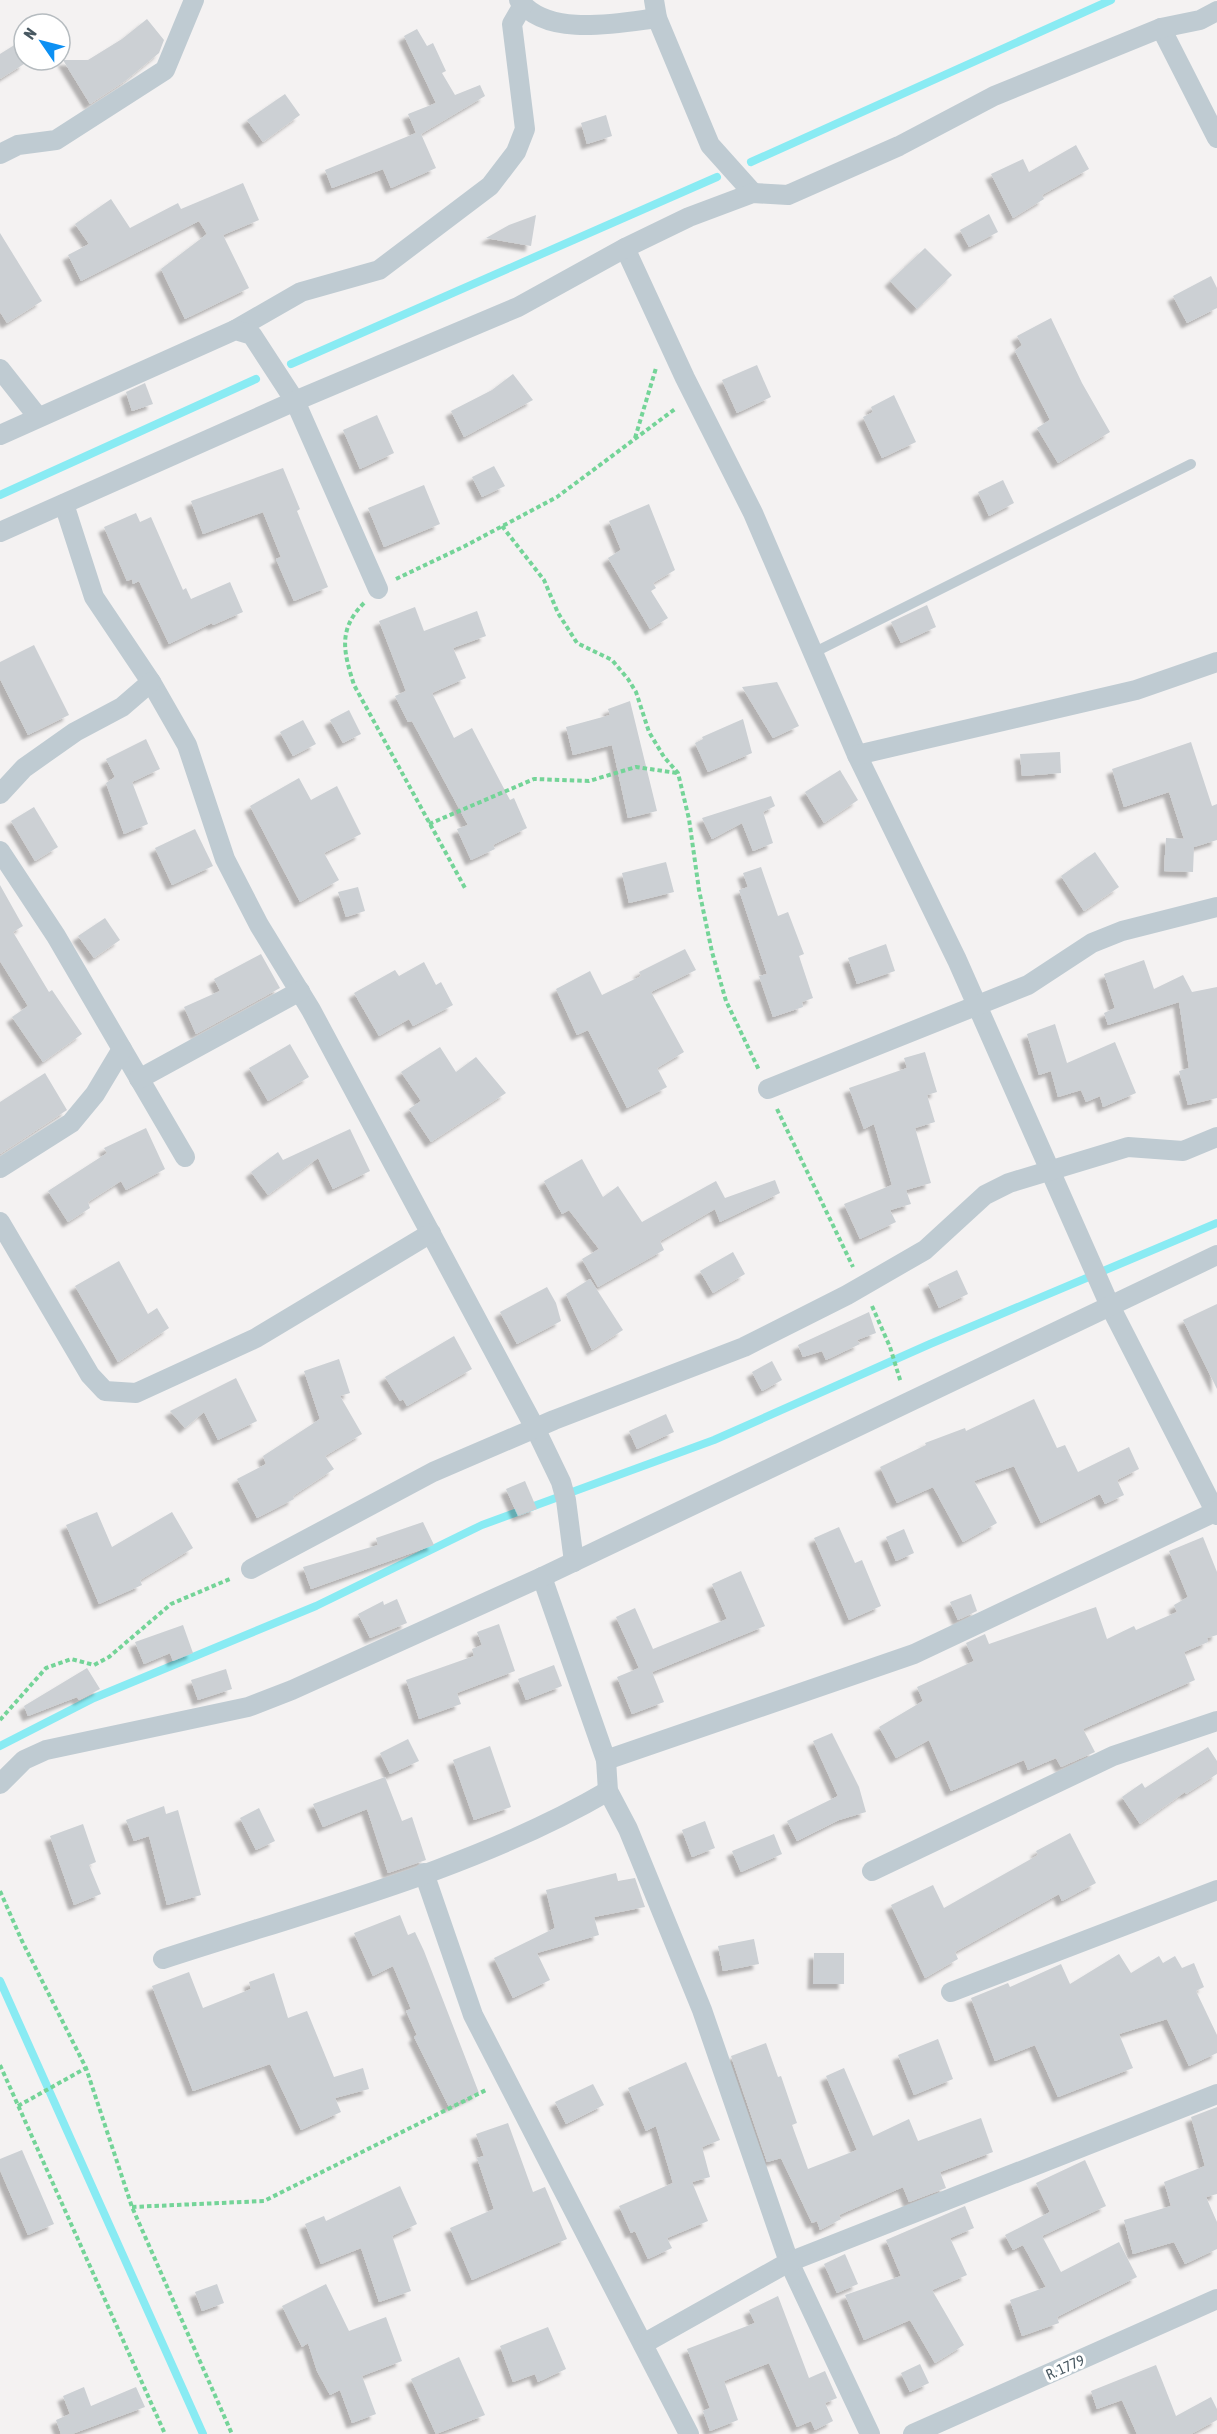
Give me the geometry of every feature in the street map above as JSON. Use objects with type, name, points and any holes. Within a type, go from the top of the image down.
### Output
[{"type":"street","points":[[0,153],[18,145],[56,140],[165,70],[194,0]]},
{"type":"street","points":[[0,435],[235,330],[301,292],[379,270],[490,186],[516,152],[525,129],[512,24],[521,2],[546,19],[572,25],[603,25],[656,9],[710,145],[753,193]]},
{"type":"street","points":[[0,532],[295,401],[518,307],[625,248],[688,217],[753,193],[788,195],[899,146],[994,96],[1161,28],[1200,20],[1217,11]]},
{"type":"street","points":[[1161,28],[1217,138]]},
{"type":"street","points":[[606,1760],[914,1654],[1216,1512],[1110,1306],[957,960],[856,755],[753,513],[694,395],[625,248]]},
{"type":"street","points":[[235,330],[252,335],[295,401],[378,589]]},
{"type":"street","points":[[0,369],[38,417]]},
{"type":"street","points":[[64,504],[94,597],[151,682],[187,744],[225,859],[259,926],[300,991],[535,1428],[563,1491],[574,1562]]},
{"type":"street","points":[[856,755],[1136,690],[1217,662]]},
{"type":"street","points":[[0,794],[24,768],[75,732],[122,707],[151,682]]},
{"type":"street","points":[[0,851],[56,936],[185,1157]]},
{"type":"street","points":[[768,1089],[1028,986],[1092,943],[1122,931],[1217,907]]},
{"type":"street","points":[[139,1079],[300,991]]},
{"type":"street","points":[[0,1168],[70,1123],[95,1094],[122,1049]]},
{"type":"street","points":[[251,1569],[433,1472],[535,1428],[744,1347],[863,1286],[925,1250],[985,1195],[1009,1182],[1050,1172],[1128,1147],[1183,1151],[1217,1137]]},
{"type":"street","points":[[0,1222],[90,1375],[105,1391],[136,1393],[256,1338],[431,1233]]},
{"type":"street","points":[[0,1784],[24,1760],[46,1750],[248,1707],[281,1695],[574,1562],[1217,1255]]},
{"type":"street","points":[[542,1577],[606,1760],[608,1791],[628,1829],[702,2010],[789,2262],[870,2434]]},
{"type":"street","points":[[872,1871],[1113,1756],[1217,1721]]},
{"type":"street","points":[[163,1959],[424,1873],[564,1817],[608,1791]]},
{"type":"street","points":[[424,1873],[472,2015],[689,2434]]},
{"type":"street","points":[[951,1992],[1217,1890]]},
{"type":"street","points":[[643,2344],[789,2262],[1217,2094]]},
{"type":"street","name":"R. 1779","points":[[913,2434],[1217,2299]]},
{"type":"lane","points":[[813,653],[1191,464]]},
{"type":"path","points":[[635,439],[666,336]]},
{"type":"path","points":[[465,888],[354,685],[344,652],[346,631],[358,609],[378,589],[557,498],[694,395]]},
{"type":"path","points":[[502,526],[544,579],[558,613],[577,643],[612,660],[628,679],[636,692],[649,732],[664,757],[678,773],[689,819],[699,890],[723,992],[863,1286],[890,1347],[894,1366]]},
{"type":"path","points":[[429,824],[534,779],[589,781],[636,767],[678,773]]},
{"type":"path","points":[[0,1720],[46,1668],[71,1659],[94,1665],[109,1657],[171,1604],[251,1569]]},
{"type":"path","points":[[0,1891],[22,1941],[86,2068],[132,2207],[232,2434]]},
{"type":"path","points":[[0,2065],[165,2434]]},
{"type":"path","points":[[18,2106],[86,2068]]},
{"type":"path","points":[[132,2207],[264,2200],[506,2080]]},
{"type":"building","points":[[147,19],[164,40],[159,53],[125,81],[90,104],[70,72],[72,60],[88,60],[122,39]]},
{"type":"building","points":[[417,29],[427,46],[433,43],[446,71],[442,73],[455,95],[480,85],[485,96],[421,134],[436,168],[391,188],[383,169],[332,188],[325,170],[416,133],[408,114],[436,103],[404,36]]},
{"type":"building","points":[[12,46],[12,72],[0,79],[0,54]]},
{"type":"building","points":[[285,94],[300,115],[263,142],[247,120]]},
{"type":"building","points":[[606,115],[612,136],[587,144],[581,123]]},
{"type":"building","points":[[1076,145],[1089,169],[1042,195],[1044,199],[1013,218],[991,174],[1023,159],[1029,172]]},
{"type":"building","points":[[243,183],[259,220],[223,235],[249,288],[185,319],[161,269],[207,234],[199,221],[81,281],[68,255],[89,244],[75,224],[111,199],[130,228],[178,203],[181,209]]},
{"type":"building","points":[[989,214],[998,232],[969,247],[960,230]]},
{"type":"building","points":[[536,215],[531,246],[486,238],[509,225]]},
{"type":"building","points":[[0,233],[42,301],[7,323],[0,312]]},
{"type":"building","points":[[925,248],[952,275],[917,309],[890,281]]},
{"type":"building","points":[[1211,276],[1217,288],[1217,308],[1187,323],[1173,296]]},
{"type":"building","points":[[1051,318],[1082,383],[1110,432],[1058,463],[1037,428],[1050,420],[1015,351],[1022,345],[1017,336]]},
{"type":"building","points":[[757,365],[771,397],[737,413],[722,380]]},
{"type":"building","points":[[513,374],[533,400],[464,437],[451,411],[492,390]]},
{"type":"building","points":[[145,383],[153,404],[132,411],[126,392]]},
{"type":"building","points":[[894,395],[916,442],[882,458],[863,417],[873,412],[871,407]]},
{"type":"building","points":[[377,415],[394,453],[360,469],[343,430]]},
{"type":"building","points":[[494,466],[505,486],[482,497],[472,477]]},
{"type":"building","points":[[283,468],[300,509],[297,511],[328,587],[294,601],[276,559],[281,557],[263,512],[203,534],[191,501]]},
{"type":"building","points":[[1003,480],[1014,503],[989,516],[978,492]]},
{"type":"building","points":[[424,485],[440,524],[384,547],[368,508]]},
{"type":"building","points":[[649,504],[675,570],[653,583],[656,588],[651,591],[668,618],[650,629],[608,558],[621,550],[609,521]]},
{"type":"building","points":[[136,513],[140,522],[151,517],[183,590],[186,588],[191,599],[230,582],[243,612],[213,625],[212,623],[169,644],[139,581],[133,584],[132,579],[127,581],[104,527]]},
{"type":"building","points":[[927,605],[936,627],[901,643],[891,622]]},
{"type":"building","points":[[415,607],[424,631],[477,611],[486,636],[453,648],[466,678],[432,693],[454,738],[472,728],[510,800],[514,798],[527,828],[493,845],[495,849],[471,860],[457,829],[468,825],[412,721],[408,722],[395,696],[406,691],[379,621]]},
{"type":"building","points":[[34,645],[69,715],[28,735],[0,679],[0,662]]},
{"type":"building","points":[[777,682],[799,726],[773,738],[742,687]]},
{"type":"building","points":[[630,701],[657,811],[628,818],[612,745],[573,755],[566,727],[610,715],[608,709]]},
{"type":"building","points":[[349,710],[361,734],[343,743],[330,720]]},
{"type":"building","points":[[743,719],[752,753],[708,772],[695,743],[703,739],[702,737]]},
{"type":"building","points":[[303,720],[316,744],[293,756],[280,732]]},
{"type":"building","points":[[146,739],[160,769],[132,782],[148,824],[124,834],[106,783],[115,777],[106,759]]},
{"type":"building","points":[[1191,742],[1212,806],[1217,804],[1217,840],[1194,847],[1193,872],[1164,871],[1166,838],[1184,839],[1169,792],[1124,807],[1112,769]]},
{"type":"building","points":[[1060,752],[1061,773],[1022,776],[1020,754]]},
{"type":"building","points":[[840,770],[858,800],[824,823],[805,792]]},
{"type":"building","points":[[299,778],[311,800],[337,786],[361,834],[324,853],[339,880],[300,902],[250,806]]},
{"type":"building","points":[[771,796],[775,806],[763,812],[773,843],[753,851],[742,823],[712,839],[702,818]]},
{"type":"building","points":[[34,807],[58,847],[35,861],[11,821]]},
{"type":"building","points":[[195,829],[213,866],[172,885],[155,848]]},
{"type":"building","points":[[1095,852],[1119,887],[1084,911],[1061,876]]},
{"type":"building","points":[[666,862],[674,892],[629,903],[622,873]]},
{"type":"building","points":[[761,867],[778,916],[788,912],[804,954],[799,956],[813,998],[802,1002],[803,1007],[773,1017],[759,976],[767,974],[739,890],[748,887],[743,873]]},
{"type":"building","points":[[0,885],[23,926],[13,932],[49,992],[52,990],[82,1034],[43,1062],[12,1017],[28,1006],[0,961]]},
{"type":"building","points":[[358,887],[365,911],[346,917],[338,892]]},
{"type":"building","points":[[105,918],[120,940],[94,958],[78,936]]},
{"type":"building","points":[[886,944],[895,971],[857,984],[848,958]]},
{"type":"building","points":[[685,949],[696,970],[651,992],[684,1052],[657,1068],[667,1087],[627,1108],[588,1030],[577,1035],[556,989],[590,971],[602,995],[641,976],[639,972]]},
{"type":"building","points":[[261,954],[280,988],[196,1034],[184,1007],[220,991],[214,979]]},
{"type":"building","points":[[1144,960],[1154,989],[1183,975],[1192,992],[1217,987],[1217,1098],[1188,1105],[1179,1071],[1189,1068],[1179,1002],[1108,1025],[1104,1013],[1115,1008],[1104,974]]},
{"type":"building","points":[[424,962],[436,985],[441,982],[453,1005],[413,1026],[409,1019],[379,1036],[354,993],[395,970],[399,976]]},
{"type":"building","points":[[1055,1024],[1067,1063],[1115,1042],[1136,1093],[1103,1107],[1100,1096],[1086,1102],[1081,1090],[1058,1097],[1051,1071],[1039,1075],[1027,1034]]},
{"type":"building","points":[[290,1044],[309,1077],[268,1101],[249,1068]]},
{"type":"building","points":[[440,1047],[456,1072],[476,1057],[506,1093],[431,1142],[409,1109],[421,1101],[401,1072]]},
{"type":"building","points":[[925,1052],[937,1092],[927,1095],[935,1122],[915,1128],[931,1183],[906,1190],[911,1204],[890,1210],[896,1222],[860,1239],[844,1204],[892,1185],[874,1124],[864,1129],[849,1088],[907,1068],[904,1058]]},
{"type":"building","points":[[45,1073],[67,1110],[0,1154],[0,1102]]},
{"type":"building","points":[[146,1128],[165,1169],[126,1190],[121,1181],[88,1202],[90,1208],[68,1222],[48,1191],[107,1153],[104,1148]]},
{"type":"building","points":[[350,1129],[370,1171],[333,1189],[318,1158],[268,1195],[251,1172],[278,1152],[283,1160]]},
{"type":"building","points":[[582,1159],[603,1197],[618,1186],[642,1222],[716,1181],[725,1198],[775,1180],[780,1193],[720,1222],[715,1209],[660,1241],[664,1250],[598,1287],[582,1259],[599,1249],[569,1210],[562,1214],[544,1181]]},
{"type":"building","points":[[733,1252],[745,1274],[713,1293],[700,1271]]},
{"type":"building","points":[[119,1261],[148,1314],[157,1308],[169,1328],[118,1362],[75,1286]]},
{"type":"building","points":[[957,1270],[968,1294],[939,1308],[928,1284]]},
{"type":"building","points":[[590,1279],[623,1330],[592,1350],[566,1294]]},
{"type":"building","points":[[547,1287],[556,1303],[561,1321],[517,1344],[500,1312]]},
{"type":"building","points":[[1217,1304],[1217,1389],[1183,1320]]},
{"type":"building","points":[[869,1312],[876,1333],[857,1340],[860,1344],[826,1360],[822,1351],[803,1357],[798,1345]]},
{"type":"building","points":[[454,1336],[472,1369],[407,1406],[403,1399],[400,1401],[385,1377]]},
{"type":"building","points":[[339,1359],[350,1393],[340,1396],[362,1434],[325,1456],[334,1469],[293,1496],[294,1499],[257,1518],[237,1479],[266,1464],[263,1456],[320,1419],[304,1371]]},
{"type":"building","points":[[772,1361],[782,1380],[762,1391],[752,1372]]},
{"type":"building","points":[[236,1378],[257,1421],[218,1440],[204,1412],[185,1428],[170,1411]]},
{"type":"building","points":[[1034,1399],[1057,1448],[1065,1445],[1078,1472],[1129,1447],[1139,1469],[1117,1480],[1124,1495],[1105,1504],[1100,1494],[1041,1523],[1014,1466],[974,1481],[997,1523],[963,1542],[933,1487],[897,1503],[880,1467],[926,1445],[925,1443],[965,1428],[966,1431]]},
{"type":"building","points":[[666,1414],[674,1432],[637,1449],[629,1431]]},
{"type":"building","points":[[525,1481],[537,1509],[518,1516],[506,1489]]},
{"type":"building","points":[[97,1512],[112,1547],[172,1512],[193,1548],[140,1580],[142,1585],[99,1604],[66,1525]]},
{"type":"building","points":[[423,1522],[434,1545],[311,1589],[303,1567],[378,1545],[376,1538]]},
{"type":"building","points":[[839,1527],[855,1563],[862,1560],[881,1606],[849,1620],[814,1538]]},
{"type":"building","points":[[904,1529],[914,1553],[896,1561],[886,1537]]},
{"type":"building","points":[[1203,1537],[1217,1572],[1217,1635],[1207,1638],[1208,1642],[1184,1652],[1195,1680],[1083,1729],[1095,1752],[1061,1767],[1056,1758],[1028,1770],[1024,1760],[951,1791],[929,1740],[896,1758],[879,1727],[923,1701],[917,1687],[974,1661],[966,1643],[985,1634],[989,1644],[1096,1607],[1107,1639],[1134,1626],[1136,1630],[1177,1612],[1174,1605],[1188,1597],[1169,1551]]},
{"type":"building","points":[[741,1571],[765,1626],[652,1672],[664,1702],[632,1714],[617,1677],[639,1668],[616,1617],[635,1608],[653,1649],[727,1619],[712,1584]]},
{"type":"building","points":[[971,1594],[977,1611],[958,1620],[950,1602]]},
{"type":"building","points":[[397,1599],[407,1623],[370,1638],[358,1614],[383,1601],[384,1605]]},
{"type":"building","points":[[499,1624],[515,1671],[457,1693],[461,1704],[419,1719],[406,1680],[474,1656],[472,1649],[482,1645],[477,1632]]},
{"type":"building","points":[[183,1625],[193,1653],[173,1661],[170,1653],[144,1664],[135,1642]]},
{"type":"building","points":[[554,1665],[562,1686],[526,1700],[518,1679]]},
{"type":"building","points":[[87,1668],[100,1689],[79,1700],[77,1697],[28,1716],[24,1706]]},
{"type":"building","points":[[226,1669],[232,1689],[198,1700],[191,1680]]},
{"type":"building","points":[[832,1733],[859,1787],[866,1812],[839,1820],[797,1841],[787,1821],[838,1796],[813,1741]]},
{"type":"building","points":[[408,1739],[419,1761],[390,1774],[380,1753]]},
{"type":"building","points":[[490,1746],[511,1807],[474,1820],[453,1760]]},
{"type":"building","points":[[1208,1747],[1217,1761],[1217,1774],[1186,1794],[1185,1792],[1140,1824],[1122,1797],[1142,1783],[1145,1788]]},
{"type":"building","points":[[385,1777],[402,1821],[412,1817],[426,1860],[388,1873],[367,1809],[323,1827],[313,1804]]},
{"type":"building","points":[[164,1806],[166,1814],[178,1810],[201,1895],[167,1905],[149,1836],[134,1841],[126,1820]]},
{"type":"building","points":[[259,1808],[275,1841],[256,1850],[240,1818]]},
{"type":"building","points":[[705,1821],[715,1848],[692,1857],[682,1830]]},
{"type":"building","points":[[83,1824],[96,1862],[89,1865],[101,1894],[74,1905],[50,1836]]},
{"type":"building","points":[[1070,1833],[1096,1883],[1062,1901],[1059,1894],[955,1952],[958,1959],[925,1978],[891,1905],[933,1885],[944,1908],[1038,1855],[1036,1851]]},
{"type":"building","points":[[774,1834],[782,1854],[741,1872],[732,1851]]},
{"type":"building","points":[[616,1873],[618,1881],[635,1878],[645,1907],[594,1917],[599,1935],[537,1953],[550,1980],[513,1998],[494,1958],[555,1928],[546,1890]]},
{"type":"building","points":[[400,1915],[408,1935],[415,1932],[424,1951],[479,2093],[449,2107],[414,2037],[417,2035],[406,2011],[411,2009],[393,1966],[373,1976],[354,1933]]},
{"type":"building","points":[[754,1939],[759,1964],[723,1971],[718,1946]]},
{"type":"building","points":[[814,1953],[844,1953],[844,1984],[813,1984]]},
{"type":"building","points":[[1119,1954],[1131,1973],[1159,1956],[1163,1963],[1175,1956],[1182,1968],[1194,1963],[1204,1987],[1196,1991],[1217,2035],[1217,2053],[1189,2066],[1167,2019],[1119,2034],[1133,2068],[1058,2097],[1035,2045],[995,2061],[971,1998],[1008,1983],[1010,1987],[1061,1964],[1070,1984]]},
{"type":"building","points":[[189,1972],[203,2008],[251,1989],[249,1982],[274,1973],[288,2018],[307,2011],[334,2077],[363,2068],[369,2089],[335,2098],[341,2112],[301,2130],[270,2064],[193,2091],[152,1986]]},
{"type":"building","points":[[938,2039],[953,2079],[914,2095],[898,2055]]},
{"type":"building","points":[[766,2043],[778,2077],[781,2076],[797,2123],[792,2125],[808,2169],[857,2150],[826,2076],[844,2068],[873,2136],[909,2119],[918,2141],[981,2118],[993,2152],[940,2172],[946,2188],[909,2202],[903,2187],[839,2215],[841,2219],[820,2230],[817,2221],[812,2223],[781,2158],[767,2162],[731,2056]]},
{"type":"building","points":[[686,2062],[720,2140],[702,2147],[710,2177],[692,2182],[708,2221],[667,2238],[672,2248],[648,2259],[635,2231],[631,2233],[619,2206],[673,2183],[656,2126],[646,2131],[628,2088]]},
{"type":"building","points":[[593,2084],[604,2105],[566,2124],[555,2102]]},
{"type":"building","points":[[1217,2107],[1217,2194],[1206,2197],[1217,2222],[1217,2249],[1185,2264],[1174,2242],[1133,2254],[1124,2220],[1171,2206],[1164,2182],[1205,2166],[1191,2117]]},
{"type":"building","points":[[508,2123],[533,2192],[545,2187],[567,2239],[472,2280],[450,2228],[494,2209],[477,2158],[484,2156],[476,2134]]},
{"type":"building","points":[[22,2150],[54,2224],[28,2235],[0,2170],[0,2159]]},
{"type":"building","points":[[1085,2160],[1106,2206],[1042,2236],[1061,2272],[1119,2242],[1137,2277],[1057,2317],[1059,2323],[1022,2336],[1010,2300],[1046,2287],[1023,2245],[1013,2250],[1005,2235],[1050,2212],[1036,2183]]},
{"type":"building","points":[[400,2186],[417,2224],[392,2236],[411,2291],[379,2302],[361,2248],[321,2264],[305,2224],[324,2216],[326,2221]]},
{"type":"building","points":[[965,2206],[974,2228],[950,2238],[967,2275],[932,2290],[964,2345],[935,2363],[910,2320],[864,2340],[845,2295],[901,2276],[886,2240]]},
{"type":"building","points":[[845,2254],[858,2284],[837,2293],[824,2264]]},
{"type":"building","points":[[217,2284],[224,2303],[202,2311],[195,2292]]},
{"type":"building","points":[[326,2284],[349,2331],[386,2317],[402,2361],[362,2376],[376,2414],[352,2423],[340,2390],[330,2395],[317,2371],[308,2343],[302,2347],[282,2306]]},
{"type":"building","points":[[778,2296],[809,2378],[825,2371],[837,2398],[825,2403],[833,2421],[815,2430],[811,2421],[797,2427],[769,2363],[724,2381],[738,2420],[710,2431],[703,2411],[710,2408],[687,2349],[755,2323],[749,2310]]},
{"type":"building","points":[[548,2327],[566,2369],[538,2382],[535,2374],[513,2382],[500,2346]]},
{"type":"building","points":[[459,2357],[485,2415],[436,2434],[411,2379]]},
{"type":"building","points":[[920,2364],[929,2383],[910,2392],[901,2373]]},
{"type":"building","points":[[1156,2365],[1176,2416],[1211,2397],[1217,2409],[1217,2420],[1191,2434],[1137,2434],[1122,2400],[1097,2409],[1091,2391]]},
{"type":"building","points":[[84,2387],[91,2406],[136,2387],[145,2407],[72,2434],[61,2434],[56,2420],[70,2414],[63,2396]]},
{"type":"waterway","points":[[751,162],[1111,0]]},
{"type":"waterway","points":[[291,364],[717,177]]},
{"type":"waterway","points":[[0,495],[256,379]]},
{"type":"waterway","points":[[0,1746],[94,1698],[316,1606],[482,1525],[714,1440],[930,1344],[1217,1223]]},
{"type":"waterway","points":[[0,1981],[203,2434]]}]
